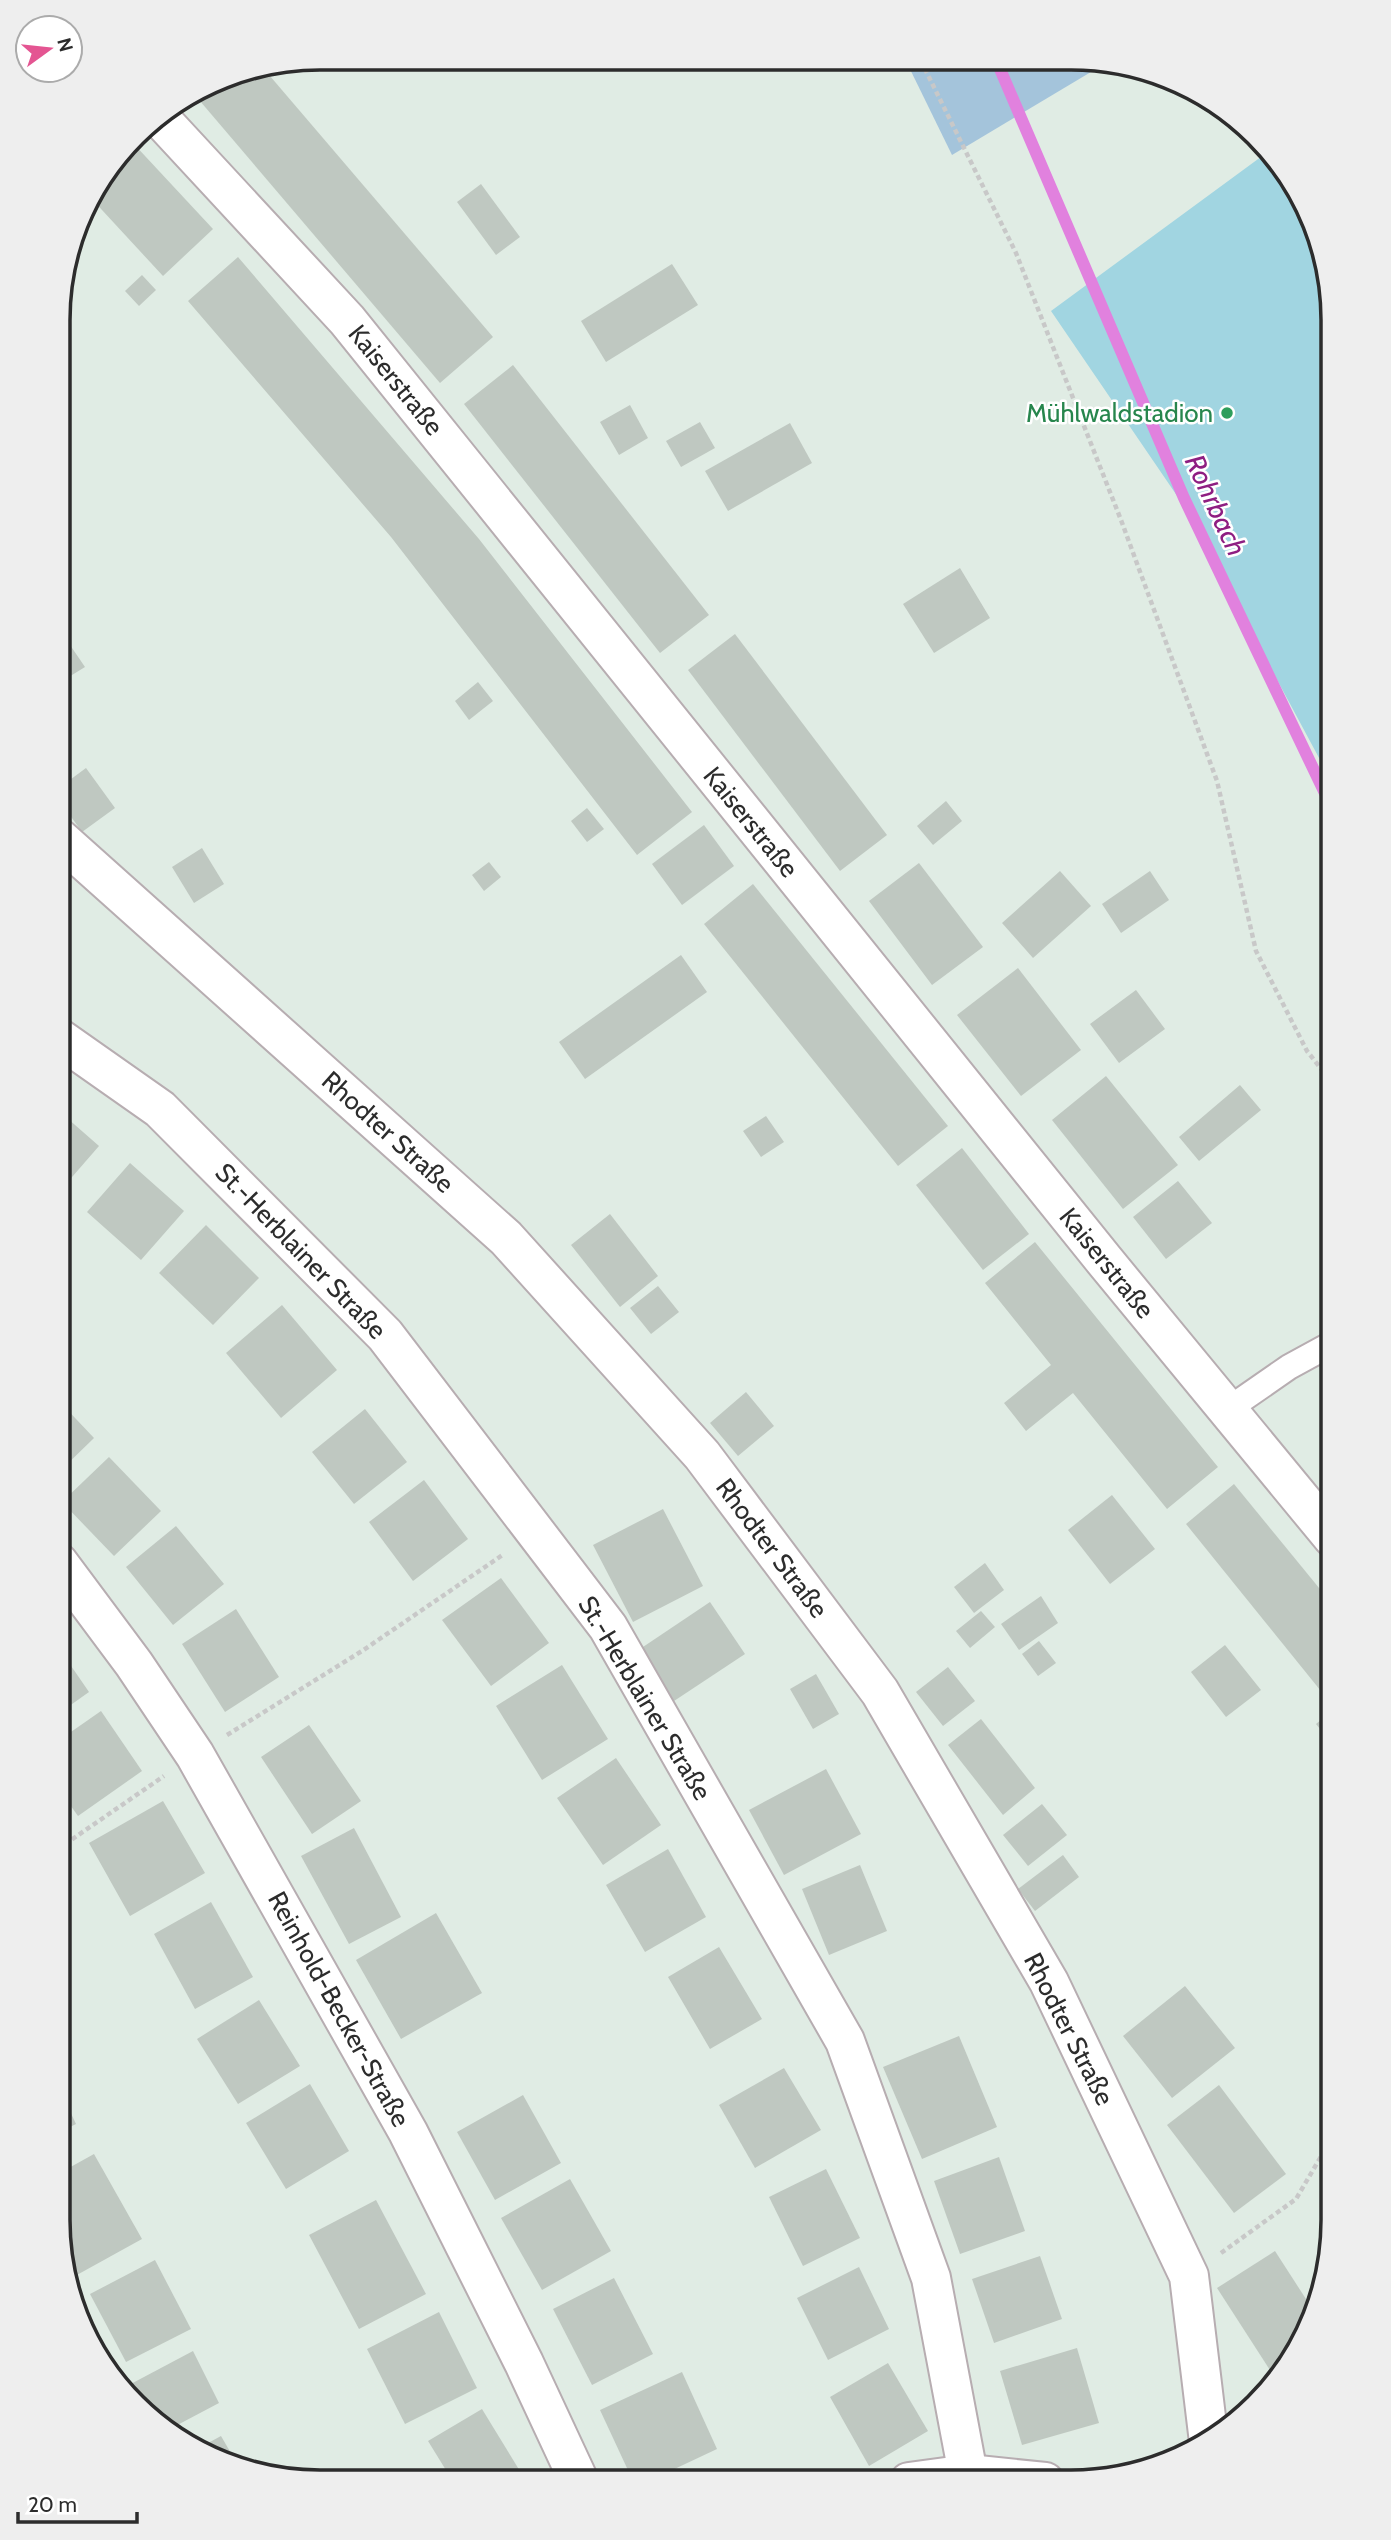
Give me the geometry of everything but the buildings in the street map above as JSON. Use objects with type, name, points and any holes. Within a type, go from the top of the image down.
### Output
[{"type":"street","name":"Kaiserstraße","points":[[165,124],[365,342],[1321,1524]]},
{"type":"street","name":"Rhodter Straße","points":[[70,848],[506,1238],[702,1455],[887,1704],[1049,1982],[1189,2276],[1207,2429]]},
{"type":"street","name":"St.-Herblainer Straße","points":[[70,1046],[160,1109],[385,1335],[608,1626],[845,2041],[931,2278],[967,2470]]},
{"type":"street","name":"Reinhold-Becker-Straße","points":[[70,1578],[134,1664],[195,1755],[408,2132],[524,2363],[574,2470]]},
{"type":"lane","points":[[1227,1410],[1289,1367],[1321,1350]]},
{"type":"path","points":[[926,70],[1016,253],[1121,520],[1217,782],[1256,951],[1307,1051],[1321,1069]]},
{"type":"path","points":[[70,1841],[195,1755],[362,1651],[536,1532]]},
{"type":"path","points":[[1189,2276],[1296,2199],[1321,2156]]},
{"type":"shaded area","points":[[911,70],[1092,71],[952,155]]},
{"type":"shaded area","name":"Mühlwaldstadion","points":[[1261,157],[1279,181],[1308,240],[1319,288],[1321,762],[1184,506],[1051,311]]},
{"type":"waterway","name":"Rohrbach","points":[[1000,70],[1184,498],[1321,785]]},
{"type":"place","name":"Mühlwaldstadion","points":[[1227,413]]}]
